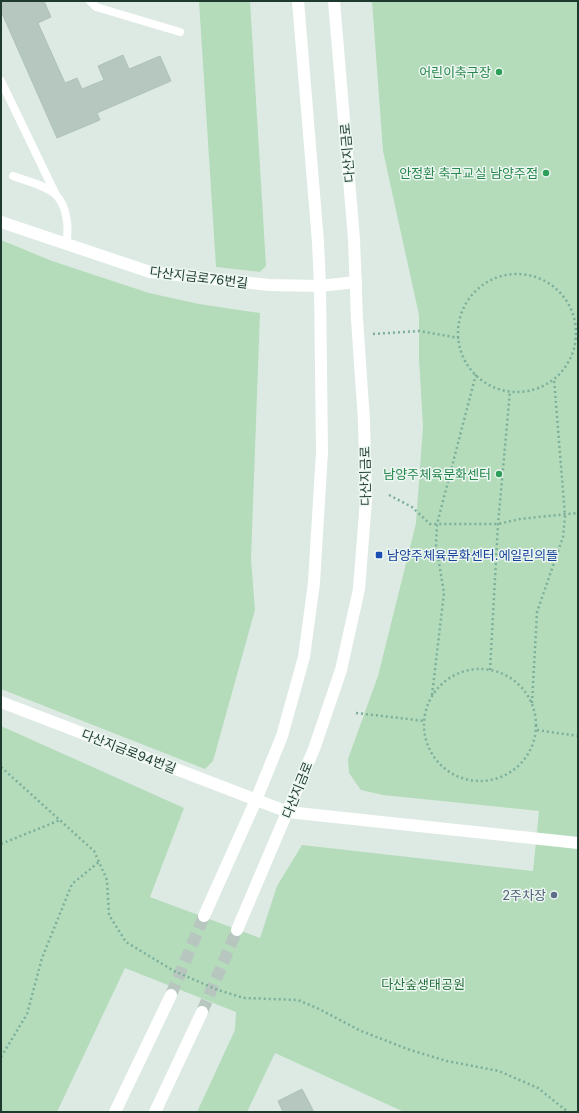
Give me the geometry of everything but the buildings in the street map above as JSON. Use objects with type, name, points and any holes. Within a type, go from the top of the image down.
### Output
[{"type":"street","points":[[204,916],[256,800],[282,736],[304,657],[314,583],[322,452],[320,286],[318,242],[298,1]]},
{"type":"street","name":"다산지금로","points":[[237,930],[314,749],[342,670],[359,589],[366,500],[364,421],[354,239],[334,1]]},
{"type":"street","name":"다산지금로76번길","points":[[1,222],[150,272],[269,285],[320,286],[356,282]]},
{"type":"street","name":"다산지금로94번길","points":[[1,702],[288,812],[578,843]]},
{"type":"street","points":[[115,1112],[171,996]]},
{"type":"street","points":[[155,1112],[202,1012]]},
{"type":"lane","points":[[90,1],[96,7],[180,32]]},
{"type":"lane","points":[[1,81],[65,211],[68,233],[66,245]]},
{"type":"lane","points":[[13,176],[44,188],[56,195]]},
{"type":"path","points":[[525,274],[544,281],[560,292],[570,308],[576,327],[576,346],[567,364],[554,379],[537,388],[518,392],[499,389],[482,380],[468,366],[460,348],[459,338],[458,329],[462,310],[472,294],[487,282],[506,275],[525,274]]},
{"type":"path","points":[[369,334],[419,331],[459,338]]},
{"type":"path","points":[[432,695],[445,681],[461,672],[480,668],[498,671],[515,680],[528,694],[535,711],[537,730],[532,747],[522,763],[508,774],[490,780],[472,780],[454,775],[440,764],[429,749],[424,731],[425,712],[432,695],[444,593],[436,545],[436,524],[476,374]]},
{"type":"path","points":[[532,704],[537,612],[563,537],[565,516],[554,379]]},
{"type":"path","points":[[490,670],[498,524],[510,391]]},
{"type":"path","points":[[389,495],[412,507],[430,524],[498,524],[520,519],[578,514]]},
{"type":"path","points":[[356,713],[425,721]]},
{"type":"path","points":[[537,730],[578,736]]},
{"type":"path","points":[[1,767],[94,851],[107,880],[109,915],[126,942],[174,971],[218,990],[244,998],[298,1000],[361,1031],[410,1050],[447,1062],[499,1070],[538,1088],[568,1112]]},
{"type":"path","points":[[1,844],[60,819]]},
{"type":"path","points":[[1,1057],[27,1014],[42,958],[72,884],[99,862]]},
{"type":"green space","points":[[199,1],[250,1],[266,266],[260,272],[216,267]]},
{"type":"green space","name":"다산숲생태공원","points":[[372,1],[578,1],[578,1112],[404,1112],[275,1053],[247,1112],[197,1112],[235,1030],[236,1012],[125,968],[57,1112],[1,1112],[1,726],[184,808],[150,897],[260,938],[277,886],[302,845],[533,871],[539,811],[383,795],[361,790],[349,773],[348,759],[378,676],[416,523],[423,426],[419,359],[419,315],[383,151]]},
{"type":"green space","points":[[1,240],[52,261],[149,293],[199,304],[260,313],[251,559],[255,610],[213,761],[205,769],[1,689]]},
{"type":"tunnel","points":[[171,995],[204,916]]},
{"type":"tunnel","points":[[202,1012],[237,930]]},
{"type":"place","name":"어린이축구장","points":[[499,72]]},
{"type":"place","name":"안정환 축구교실 남양주점","points":[[546,173]]},
{"type":"place","name":"남양주체육문화센터","points":[[499,474]]},
{"type":"place","name":"남양주체육문화센터.에일린의뜰","points":[[379,555]]},
{"type":"place","name":"2주차장","points":[[554,895]]}]
